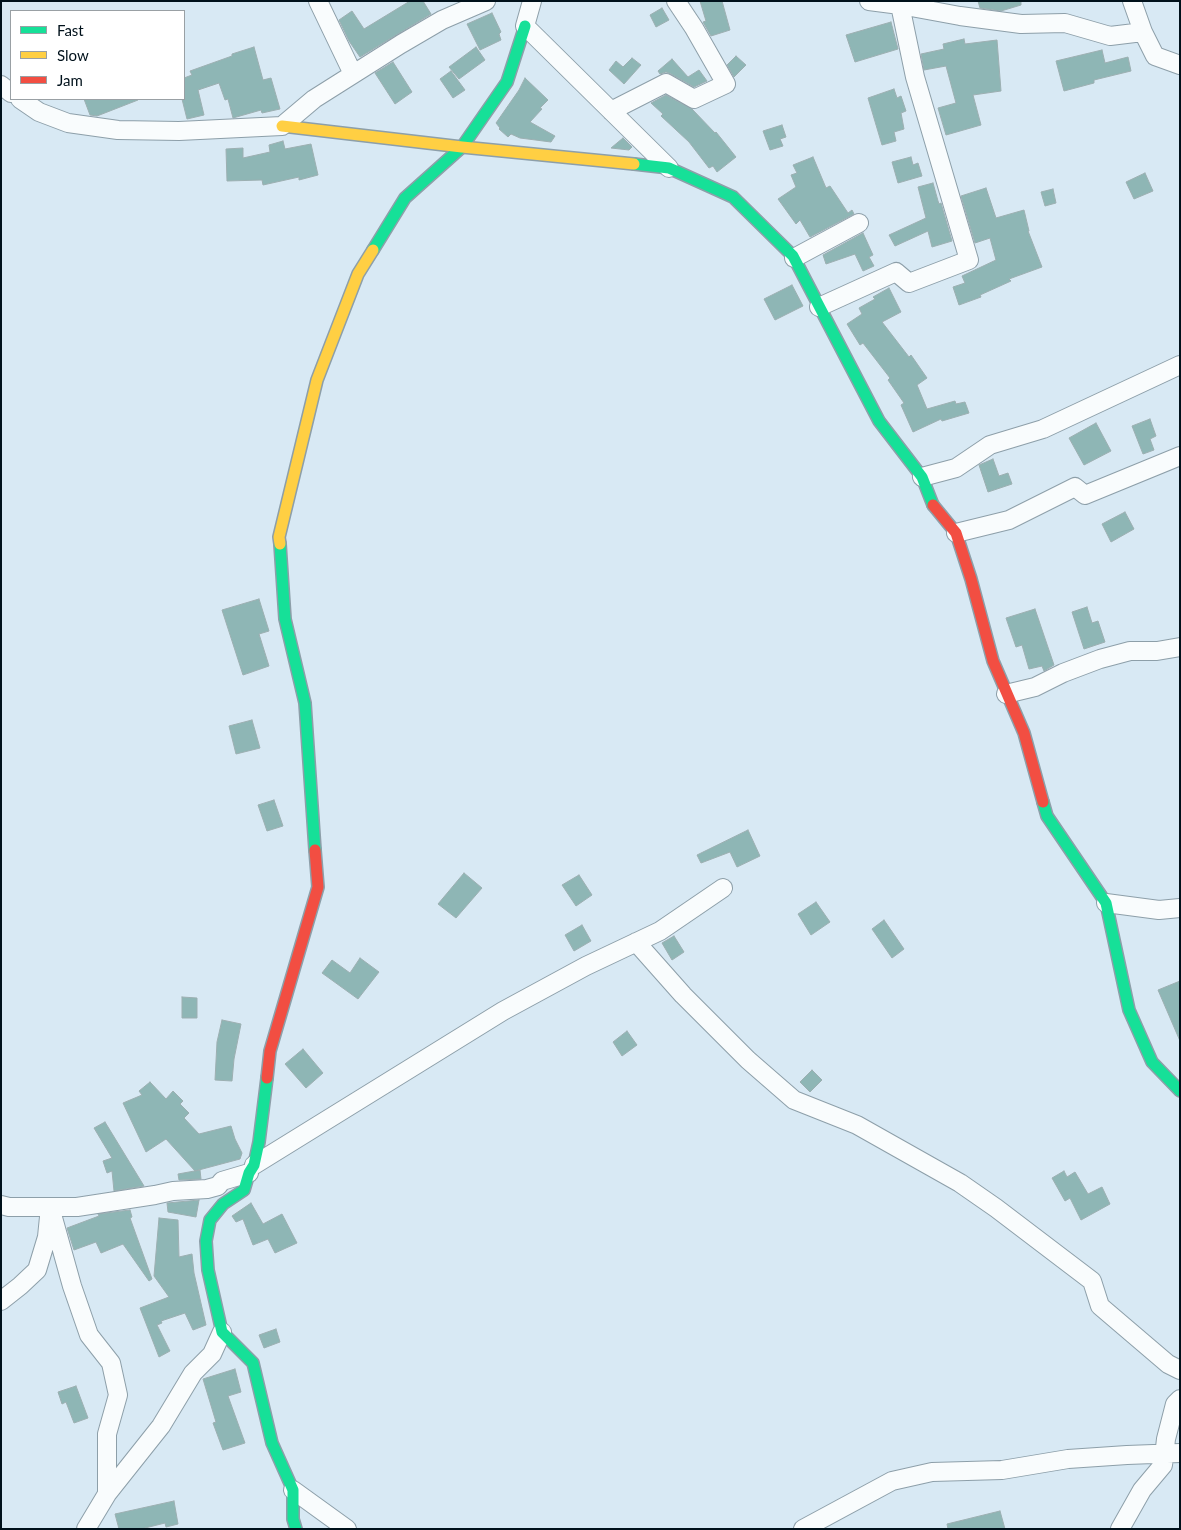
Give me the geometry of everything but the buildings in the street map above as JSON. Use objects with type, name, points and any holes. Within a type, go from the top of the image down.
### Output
[{"type":"street","points":[[318,1],[353,74]]},
{"type":"street","points":[[282,126],[314,99],[353,74],[442,20],[486,1]]},
{"type":"street","points":[[296,1529],[293,1519],[293,1490],[272,1443],[252,1363],[222,1332],[208,1270],[206,1241],[210,1220],[223,1204],[244,1190],[252,1169],[270,1051],[318,886],[304,702],[285,619],[279,537],[317,380],[358,274],[405,198],[462,147],[507,82],[532,1]]},
{"type":"street","points":[[611,111],[666,83],[694,99],[726,84],[676,1]]},
{"type":"street","points":[[869,1],[1022,24],[1065,23],[1110,36],[1143,32]]},
{"type":"street","points":[[1132,1],[1143,32],[1155,56],[1180,66]]},
{"type":"street","points":[[819,307],[896,272],[909,283],[969,260],[914,77],[900,5]]},
{"type":"street","points":[[525,26],[670,168]]},
{"type":"street","points":[[21,100],[39,112],[68,123],[118,130],[179,131],[282,126],[462,147],[670,168],[733,197],[794,258],[879,421],[922,477],[933,505],[956,533],[971,579],[993,661],[1024,733],[1047,816],[1106,903],[1129,1010],[1152,1062],[1180,1091]]},
{"type":"street","points":[[794,258],[860,223]]},
{"type":"street","points":[[922,477],[956,468],[990,445],[1043,429],[1180,365]]},
{"type":"street","points":[[956,533],[1009,520],[1075,487],[1085,495],[1180,456]]},
{"type":"street","points":[[1006,694],[1035,687],[1063,673],[1100,659],[1130,651],[1157,651],[1180,647]]},
{"type":"street","points":[[1,1205],[9,1207],[77,1207],[173,1191],[207,1189],[218,1186],[222,1181],[252,1169],[503,1011],[586,966],[660,931],[723,888]]},
{"type":"street","points":[[1106,903],[1159,910],[1180,908]]},
{"type":"street","points":[[636,942],[683,996],[748,1060],[794,1100],[857,1125],[960,1183],[996,1208],[1092,1281],[1100,1306],[1168,1364],[1180,1370]]},
{"type":"street","points":[[1,1301],[38,1270],[47,1237],[50,1207]]},
{"type":"street","points":[[50,1207],[72,1286],[89,1336],[111,1363],[118,1395],[107,1434],[107,1494]]},
{"type":"street","points":[[86,1529],[107,1494],[161,1426],[193,1373],[212,1354],[222,1332]]},
{"type":"street","points":[[1172,1454],[1166,1439],[1175,1404],[1180,1399]]},
{"type":"street","points":[[803,1529],[892,1481],[932,1472],[1002,1470],[1068,1459],[1172,1454]]},
{"type":"street","points":[[1120,1529],[1142,1490],[1172,1454]]},
{"type":"street","points":[[293,1490],[347,1529]]},
{"type":"traffic: fast","points":[[373,250],[405,198],[462,147],[507,82],[525,26]]},
{"type":"traffic: fast","points":[[634,164],[669,168],[733,197],[793,256],[879,421],[922,477],[933,505]]},
{"type":"traffic: fast","points":[[280,544],[285,619],[305,703],[315,850]]},
{"type":"traffic: fast","points":[[1043,802],[1047,816],[1106,903],[1129,1010],[1152,1062],[1180,1091]]},
{"type":"traffic: fast","points":[[267,1078],[259,1142],[254,1165],[249,1173],[244,1190],[223,1204],[210,1220],[206,1241],[208,1270],[222,1332],[253,1363],[272,1443],[293,1490],[293,1519],[296,1529]]},
{"type":"traffic: slow","points":[[282,126],[462,147],[634,164]]},
{"type":"traffic: slow","points":[[280,544],[279,537],[317,380],[358,274],[373,250]]},
{"type":"traffic: jam","points":[[933,505],[956,533],[971,579],[993,661],[1024,733],[1043,802]]},
{"type":"traffic: jam","points":[[267,1078],[270,1051],[318,887],[315,850]]}]
